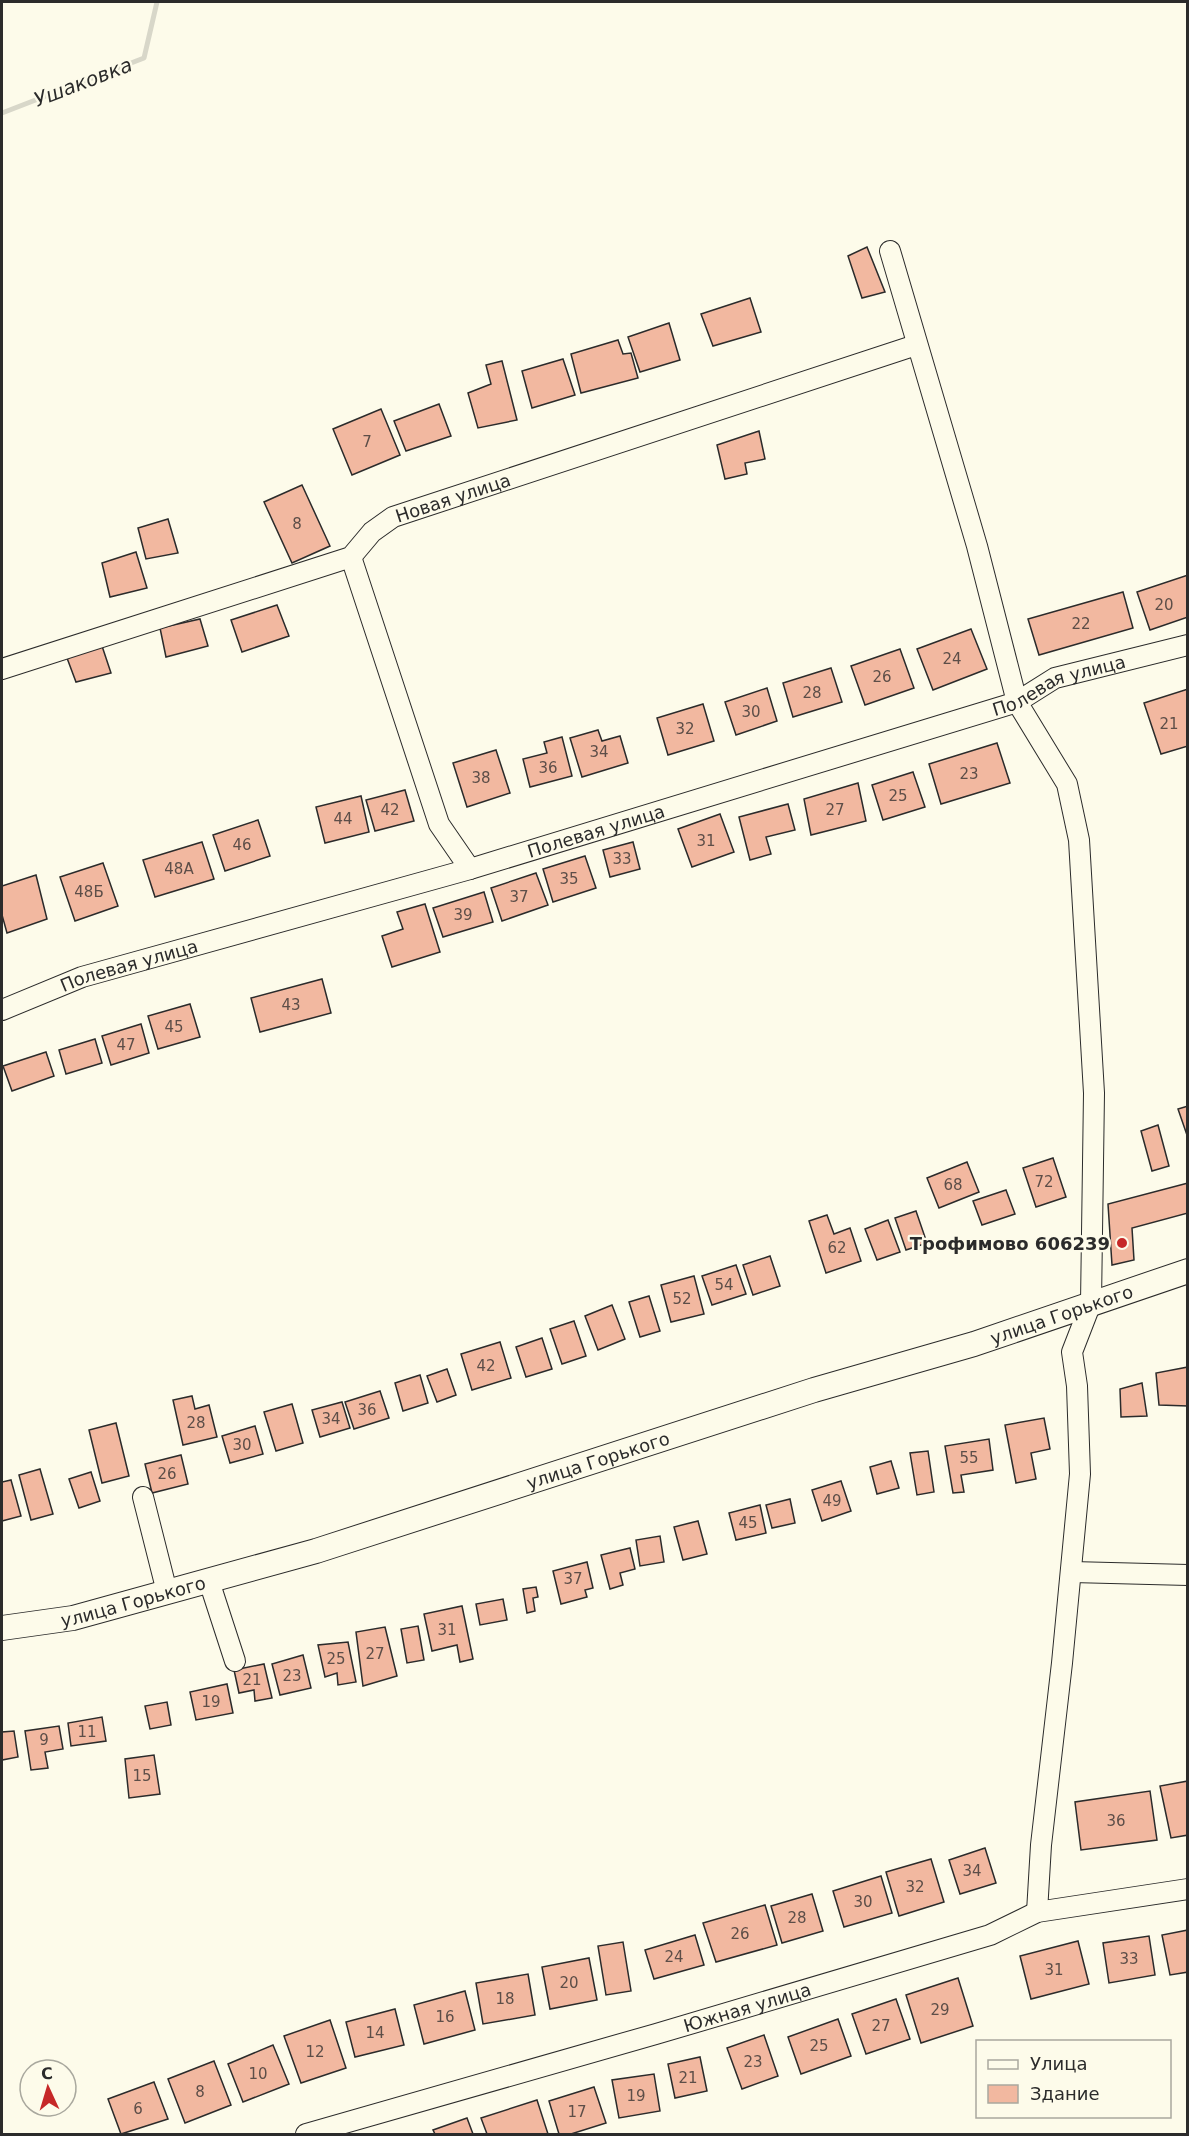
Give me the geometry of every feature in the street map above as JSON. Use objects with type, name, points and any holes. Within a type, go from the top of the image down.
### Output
[{"type":"main road","name":"улица Горького","points":[[2,1628],[73,1618],[316,1551],[814,1390],[974,1344],[1188,1271]]},
{"type":"street","points":[[890,251],[977,546],[1017,702],[1066,784],[1079,840],[1094,1092],[1093,1237],[1090,1303],[1072,1352],[1077,1386],[1080,1474],[1072,1572],[1041,1845],[1037,1912]]},
{"type":"street","name":"Новая улица","points":[[351,557],[372,532],[393,517],[916,345]]},
{"type":"street","points":[[2,669],[351,557],[439,824],[470,869]]},
{"type":"street","name":"Полевая улица","points":[[2,1010],[82,977],[470,869],[1017,702],[1055,678],[1188,645]]},
{"type":"street","points":[[143,1497],[167,1592]]},
{"type":"street","points":[[1072,1572],[1188,1575]]},
{"type":"street","points":[[209,1581],[235,1661]]},
{"type":"street","name":"Южная улица","points":[[306,2134],[990,1935],[1037,1912],[1188,1889]]},
{"type":"building","points":[[867,247],[885,292],[862,298],[848,256]]},
{"type":"building","points":[[750,298],[761,332],[713,346],[701,314]]},
{"type":"building","points":[[669,323],[680,360],[640,372],[628,337]]},
{"type":"building","points":[[618,340],[623,354],[631,353],[638,378],[581,393],[571,354]]},
{"type":"building","points":[[563,359],[575,395],[532,408],[522,371]]},
{"type":"building","points":[[502,361],[517,420],[478,428],[468,393],[491,384],[486,365]]},
{"type":"building","points":[[439,404],[451,436],[406,451],[394,421]]},
{"type":"building","points":[[381,409],[400,455],[352,475],[333,429]]},
{"type":"building","points":[[759,431],[765,459],[745,463],[747,474],[725,479],[717,445]]},
{"type":"building","points":[[302,485],[330,546],[292,563],[264,502]]},
{"type":"building","points":[[168,519],[178,553],[146,559],[138,528]]},
{"type":"building","points":[[136,552],[147,588],[110,597],[102,563]]},
{"type":"building","points":[[1188,575],[1188,617],[1150,630],[1137,592]]},
{"type":"building","points":[[1123,592],[1133,628],[1039,655],[1028,619]]},
{"type":"building","points":[[277,605],[289,636],[242,652],[231,620]]},
{"type":"building","points":[[200,619],[208,646],[166,657],[160,628]]},
{"type":"building","points":[[971,629],[987,669],[933,690],[917,649]]},
{"type":"building","points":[[102,646],[111,673],[76,682],[67,658]]},
{"type":"building","points":[[900,649],[914,688],[865,705],[851,666]]},
{"type":"building","points":[[831,668],[842,702],[793,717],[783,683]]},
{"type":"building","points":[[767,688],[777,721],[736,735],[725,702]]},
{"type":"building","points":[[1188,689],[1188,746],[1161,754],[1144,703]]},
{"type":"building","points":[[703,704],[714,741],[668,755],[657,718]]},
{"type":"building","points":[[598,730],[602,741],[620,736],[628,763],[582,777],[570,738]]},
{"type":"building","points":[[562,737],[572,776],[530,787],[523,759],[547,753],[544,742]]},
{"type":"building","points":[[997,743],[1010,783],[941,804],[929,764]]},
{"type":"building","points":[[496,750],[510,793],[467,807],[453,763]]},
{"type":"building","points":[[913,772],[925,807],[883,820],[872,785]]},
{"type":"building","points":[[858,783],[866,821],[811,835],[804,799]]},
{"type":"building","points":[[405,790],[414,821],[375,831],[366,800]]},
{"type":"building","points":[[361,796],[369,832],[325,843],[316,807]]},
{"type":"building","points":[[788,804],[795,830],[766,837],[771,854],[750,860],[739,817]]},
{"type":"building","points":[[720,814],[734,852],[692,867],[678,829]]},
{"type":"building","points":[[258,820],[270,856],[225,871],[213,835]]},
{"type":"building","points":[[202,842],[214,879],[155,897],[143,860]]},
{"type":"building","points":[[633,842],[640,869],[610,877],[603,850]]},
{"type":"building","points":[[585,856],[596,888],[553,902],[543,869]]},
{"type":"building","points":[[103,863],[118,906],[75,921],[60,877]]},
{"type":"building","points":[[536,873],[548,905],[502,921],[491,888]]},
{"type":"building","points":[[36,875],[47,919],[7,933],[2,915],[2,886]]},
{"type":"building","points":[[484,892],[493,922],[443,937],[433,908]]},
{"type":"building","points":[[425,904],[440,952],[392,967],[382,936],[403,929],[397,912]]},
{"type":"building","points":[[322,979],[331,1013],[260,1032],[251,998]]},
{"type":"building","points":[[190,1004],[200,1037],[158,1049],[148,1016]]},
{"type":"building","points":[[141,1024],[149,1053],[111,1065],[102,1036]]},
{"type":"building","points":[[95,1039],[102,1063],[66,1074],[59,1050]]},
{"type":"building","points":[[46,1052],[54,1076],[12,1091],[3,1066]]},
{"type":"building","points":[[1188,1106],[1188,1138],[1178,1109]]},
{"type":"building","points":[[1158,1125],[1169,1166],[1152,1171],[1141,1131]]},
{"type":"building","points":[[1053,1158],[1066,1197],[1036,1207],[1023,1168]]},
{"type":"building","points":[[967,1162],[979,1192],[939,1208],[927,1178]]},
{"type":"building","points":[[1188,1183],[1188,1213],[1132,1228],[1134,1260],[1112,1265],[1108,1204]]},
{"type":"building","points":[[1006,1190],[1015,1214],[982,1225],[973,1201]]},
{"type":"building","points":[[916,1211],[927,1243],[906,1250],[895,1218]]},
{"type":"building","points":[[827,1215],[834,1234],[850,1228],[861,1261],[826,1273],[809,1221]]},
{"type":"building","points":[[888,1220],[900,1252],[877,1260],[865,1229]]},
{"type":"building","points":[[770,1256],[780,1286],[753,1295],[743,1265]]},
{"type":"building","points":[[736,1265],[746,1294],[712,1305],[702,1276]]},
{"type":"building","points":[[694,1276],[704,1314],[671,1322],[661,1285]]},
{"type":"building","points":[[649,1296],[660,1331],[640,1337],[629,1302]]},
{"type":"building","points":[[612,1305],[625,1339],[598,1350],[585,1316]]},
{"type":"building","points":[[574,1321],[586,1356],[562,1364],[550,1329]]},
{"type":"building","points":[[542,1338],[552,1369],[526,1377],[516,1347]]},
{"type":"building","points":[[500,1342],[511,1378],[472,1390],[461,1354]]},
{"type":"building","points":[[1188,1367],[1188,1406],[1159,1405],[1156,1373]]},
{"type":"building","points":[[447,1369],[456,1395],[437,1402],[427,1376]]},
{"type":"building","points":[[420,1375],[428,1403],[403,1411],[395,1383]]},
{"type":"building","points":[[1142,1383],[1147,1416],[1121,1417],[1120,1389]]},
{"type":"building","points":[[380,1391],[389,1418],[354,1429],[345,1402]]},
{"type":"building","points":[[192,1396],[195,1409],[209,1405],[217,1437],[183,1445],[173,1400]]},
{"type":"building","points":[[342,1402],[350,1428],[320,1437],[312,1410]]},
{"type":"building","points":[[292,1404],[303,1443],[276,1451],[264,1412]]},
{"type":"building","points":[[1044,1418],[1050,1449],[1031,1453],[1036,1479],[1016,1483],[1005,1425]]},
{"type":"building","points":[[116,1423],[129,1476],[102,1483],[89,1430]]},
{"type":"building","points":[[255,1426],[263,1454],[230,1463],[222,1436]]},
{"type":"building","points":[[989,1439],[993,1470],[961,1475],[964,1492],[953,1493],[945,1446]]},
{"type":"building","points":[[928,1451],[934,1492],[917,1495],[910,1453]]},
{"type":"building","points":[[181,1455],[188,1484],[152,1493],[145,1464]]},
{"type":"building","points":[[891,1461],[899,1488],[877,1494],[870,1467]]},
{"type":"building","points":[[40,1469],[53,1514],[31,1520],[19,1475]]},
{"type":"building","points":[[91,1472],[100,1501],[79,1508],[69,1479]]},
{"type":"building","points":[[11,1480],[21,1516],[2,1521],[2,1482]]},
{"type":"building","points":[[841,1481],[851,1511],[822,1521],[812,1490]]},
{"type":"building","points":[[790,1499],[795,1523],[772,1528],[766,1505]]},
{"type":"building","points":[[760,1505],[766,1533],[736,1540],[729,1513]]},
{"type":"building","points":[[698,1521],[707,1554],[683,1560],[674,1527]]},
{"type":"building","points":[[660,1536],[664,1562],[640,1566],[636,1540]]},
{"type":"building","points":[[630,1548],[635,1569],[620,1573],[623,1585],[610,1589],[601,1555]]},
{"type":"building","points":[[587,1562],[593,1588],[585,1590],[587,1597],[561,1604],[553,1571]]},
{"type":"building","points":[[536,1587],[538,1597],[533,1598],[535,1611],[527,1613],[523,1589]]},
{"type":"building","points":[[503,1599],[507,1620],[480,1625],[476,1604]]},
{"type":"building","points":[[462,1606],[473,1659],[460,1662],[457,1645],[432,1651],[424,1614]]},
{"type":"building","points":[[418,1626],[424,1660],[407,1663],[401,1629]]},
{"type":"building","points":[[385,1627],[397,1676],[363,1686],[356,1632]]},
{"type":"building","points":[[348,1642],[356,1682],[338,1685],[337,1673],[325,1677],[318,1645]]},
{"type":"building","points":[[303,1655],[311,1688],[280,1695],[272,1664]]},
{"type":"building","points":[[264,1664],[272,1698],[255,1701],[254,1690],[239,1693],[234,1670]]},
{"type":"building","points":[[227,1684],[233,1713],[196,1720],[190,1692]]},
{"type":"building","points":[[167,1702],[171,1725],[150,1729],[145,1706]]},
{"type":"building","points":[[102,1717],[106,1741],[71,1746],[68,1723]]},
{"type":"building","points":[[59,1726],[63,1749],[45,1752],[48,1768],[31,1770],[25,1731]]},
{"type":"building","points":[[14,1731],[18,1757],[2,1760],[2,1732]]},
{"type":"building","points":[[154,1755],[160,1794],[129,1798],[125,1759]]},
{"type":"building","points":[[1188,1781],[1188,1835],[1171,1838],[1160,1786]]},
{"type":"building","points":[[1150,1791],[1157,1840],[1081,1850],[1075,1802]]},
{"type":"building","points":[[985,1848],[996,1883],[960,1894],[949,1860]]},
{"type":"building","points":[[931,1859],[944,1902],[899,1916],[886,1872]]},
{"type":"building","points":[[881,1876],[892,1913],[844,1927],[833,1891]]},
{"type":"building","points":[[812,1894],[823,1931],[782,1943],[771,1906]]},
{"type":"building","points":[[765,1905],[777,1945],[716,1962],[703,1923]]},
{"type":"building","points":[[1188,1930],[1188,1972],[1170,1975],[1162,1935]]},
{"type":"building","points":[[695,1935],[704,1965],[654,1979],[645,1950]]},
{"type":"building","points":[[1149,1936],[1155,1975],[1109,1983],[1103,1943]]},
{"type":"building","points":[[1078,1941],[1089,1984],[1031,1999],[1020,1956]]},
{"type":"building","points":[[623,1942],[631,1991],[606,1995],[598,1946]]},
{"type":"building","points":[[589,1958],[597,2000],[550,2009],[542,1967]]},
{"type":"building","points":[[528,1974],[535,2015],[483,2024],[476,1983]]},
{"type":"building","points":[[958,1978],[973,2026],[921,2043],[906,1995]]},
{"type":"building","points":[[465,1991],[475,2030],[424,2044],[414,2005]]},
{"type":"building","points":[[896,1999],[910,2039],[866,2054],[852,2014]]},
{"type":"building","points":[[395,2009],[404,2045],[355,2057],[346,2022]]},
{"type":"building","points":[[838,2019],[851,2056],[801,2074],[788,2037]]},
{"type":"building","points":[[330,2020],[346,2068],[301,2083],[284,2036]]},
{"type":"building","points":[[764,2035],[778,2076],[742,2089],[727,2048]]},
{"type":"building","points":[[273,2045],[289,2084],[243,2102],[228,2064]]},
{"type":"building","points":[[700,2057],[707,2091],[675,2098],[668,2064]]},
{"type":"building","points":[[214,2061],[231,2105],[185,2123],[168,2079]]},
{"type":"building","points":[[654,2074],[660,2111],[619,2118],[612,2080]]},
{"type":"building","points":[[154,2082],[168,2119],[121,2134],[108,2099]]},
{"type":"building","points":[[594,2087],[606,2123],[571,2134],[559,2134],[549,2101]]},
{"type":"building","points":[[537,2100],[548,2134],[487,2134],[481,2118]]},
{"type":"building","points":[[467,2118],[473,2134],[435,2134],[433,2130]]},
{"type":"waterway","name":"Ушаковка","points":[[2,113],[144,58],[157,2]]},
{"type":"place","name":"Трофимово 606239","points":[[1122,1243]]}]
